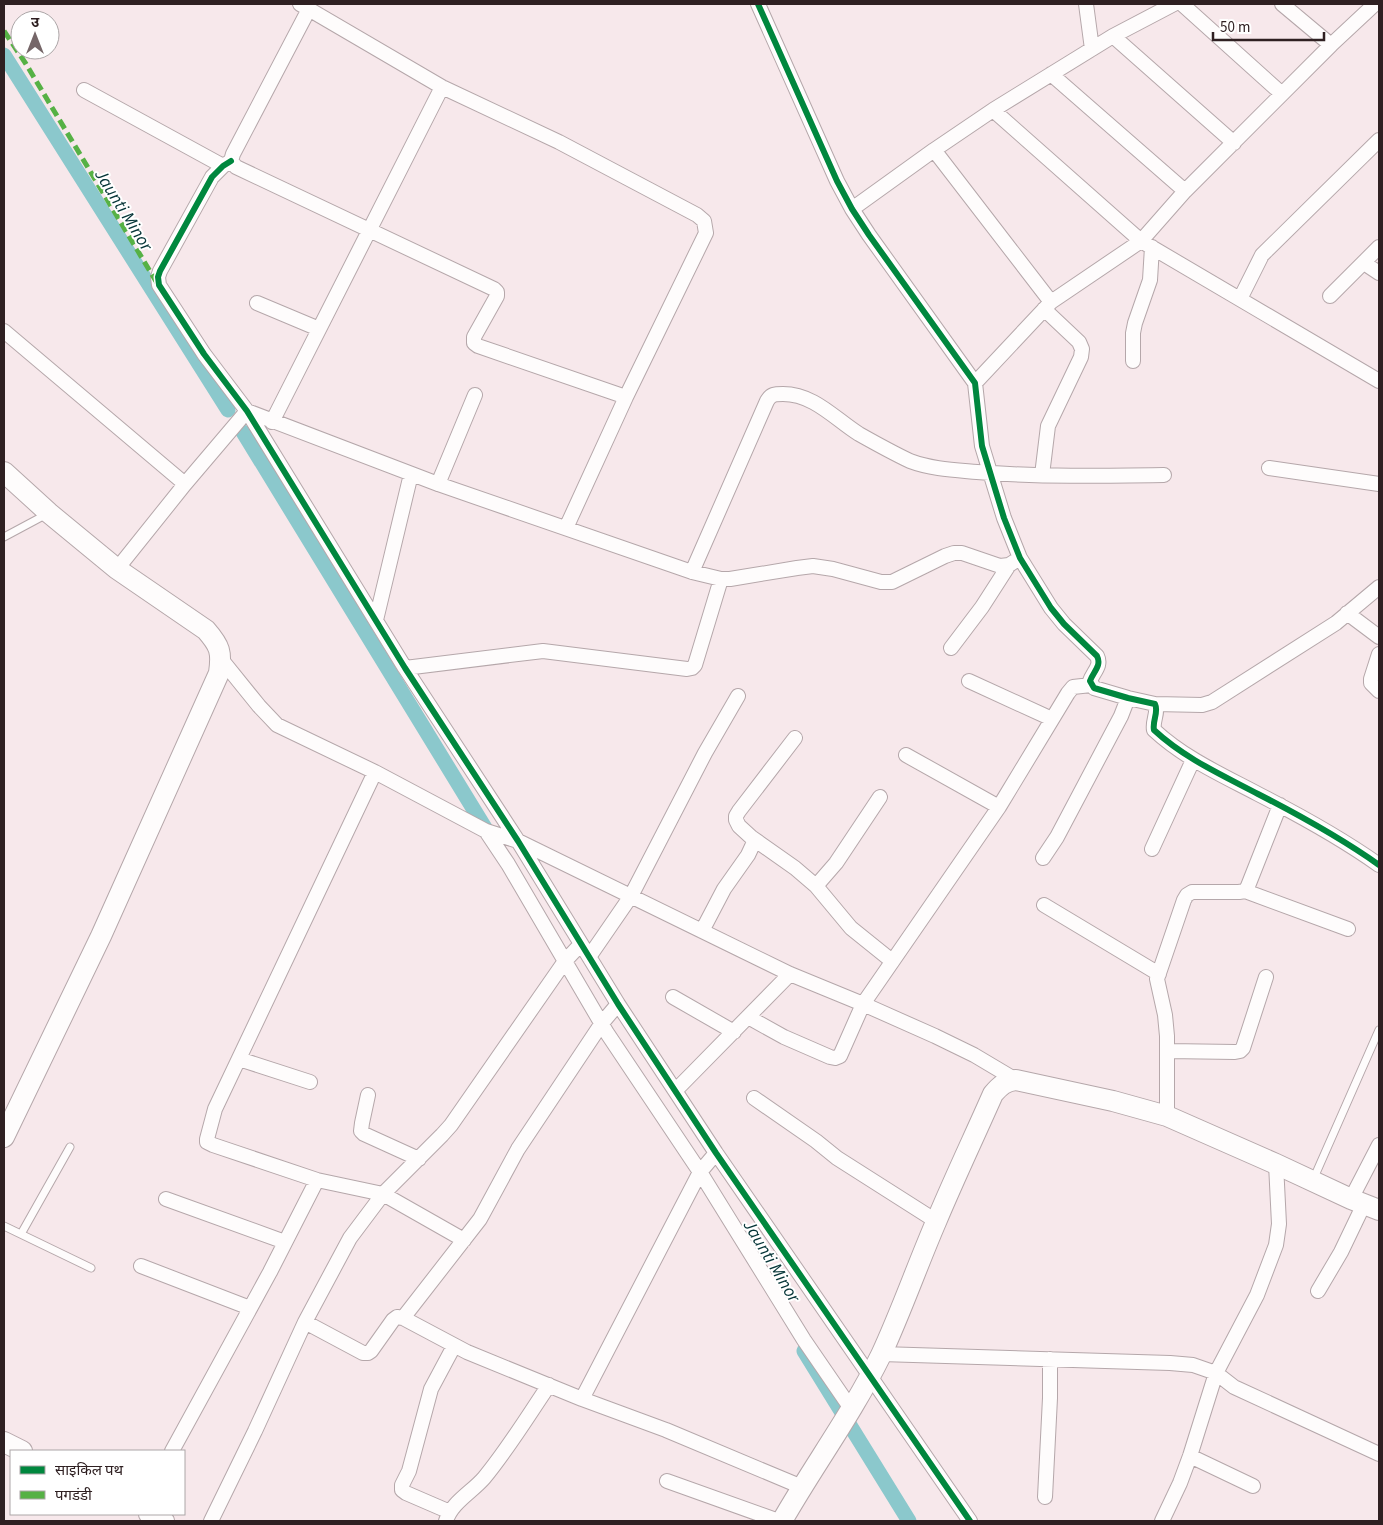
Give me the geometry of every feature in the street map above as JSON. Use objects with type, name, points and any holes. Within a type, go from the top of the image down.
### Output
[{"type":"street","points":[[758,4],[837,181],[852,209],[869,236],[975,383],[982,446],[1015,561],[1064,624],[1097,656],[1099,660],[1098,667],[1091,676],[1091,685]]},
{"type":"street","points":[[1086,4],[1092,49]]},
{"type":"street","points":[[852,209],[993,110],[1113,36],[1151,10],[1174,4]]},
{"type":"street","points":[[1182,4],[1282,94]]},
{"type":"street","points":[[1282,4],[1331,45]]},
{"type":"street","points":[[975,383],[1048,305],[1147,244],[1186,191],[1331,45],[1375,4]]},
{"type":"street","points":[[566,528],[626,397],[706,233],[704,221],[697,215],[559,142],[442,87],[304,6],[233,154],[227,164],[212,177],[160,271],[158,277],[159,285],[189,331],[247,412],[512,839],[572,953],[588,957]]},
{"type":"street","points":[[1113,36],[1234,143]]},
{"type":"street","points":[[1051,74],[1186,191]]},
{"type":"street","points":[[272,422],[442,87]]},
{"type":"street","points":[[84,90],[227,164],[494,289],[497,292],[497,296],[474,337],[474,343],[626,397]]},
{"type":"street","points":[[993,110],[1147,244],[1379,381]]},
{"type":"street","points":[[1240,299],[1262,255],[1379,140]]},
{"type":"street","points":[[934,150],[1048,305],[1079,342],[1082,349],[1081,357],[1048,426],[1042,475]]},
{"type":"street","points":[[1133,361],[1135,323],[1150,280],[1147,244]]},
{"type":"street","points":[[1330,296],[1379,247]]},
{"type":"street","points":[[1364,263],[1379,273]]},
{"type":"street","points":[[258,303],[319,328]]},
{"type":"street","points":[[4,331],[186,484]]},
{"type":"street","points":[[692,572],[767,401],[774,394],[789,394],[817,404],[834,414],[858,433],[922,465],[990,473],[1085,477],[1164,475]]},
{"type":"street","points":[[438,484],[475,395]]},
{"type":"street","points":[[247,412],[438,484],[692,572],[722,579],[813,566],[833,569],[881,582],[892,582],[954,553],[962,553],[1000,566],[1015,561]]},
{"type":"street","points":[[116,569],[247,412]]},
{"type":"street","points":[[1269,468],[1379,484]]},
{"type":"street","points":[[4,472],[49,513],[116,569],[206,630],[220,648],[221,659],[219,673],[101,936],[4,1137]]},
{"type":"street","points":[[376,620],[411,474]]},
{"type":"street","points":[[951,648],[1015,561]]},
{"type":"street","points":[[405,668],[543,651],[687,669],[692,668],[695,665],[722,579]]},
{"type":"street","points":[[748,1017],[784,1037],[835,1058],[840,1056],[863,1004],[999,807],[1052,718],[1073,687],[1091,685],[1094,688],[1155,704],[1202,705],[1212,702],[1336,623],[1379,587]]},
{"type":"street","points":[[1347,613],[1379,637]]},
{"type":"street","points":[[1379,654],[1371,678],[1371,683],[1379,691]]},
{"type":"street","points":[[221,659],[277,725],[375,772],[489,832],[512,839],[790,974],[943,1040],[1016,1080]]},
{"type":"street","points":[[969,681],[1052,718]]},
{"type":"street","points":[[588,957],[631,896],[705,753],[738,696]]},
{"type":"street","points":[[1043,858],[1057,837],[1121,716],[1128,698]]},
{"type":"street","points":[[1155,704],[1157,710],[1154,730],[1193,760],[1280,805],[1356,849],[1379,865]]},
{"type":"street","points":[[794,738],[736,816],[736,820],[739,826],[755,840],[816,886],[851,928],[892,961]]},
{"type":"street","points":[[906,754],[999,807]]},
{"type":"street","points":[[1152,849],[1193,760]]},
{"type":"street","points":[[375,772],[215,1109],[207,1142],[317,1180],[382,1194],[464,1240]]},
{"type":"street","points":[[816,886],[836,863],[880,797]]},
{"type":"street","points":[[1245,891],[1280,805]]},
{"type":"street","points":[[489,832],[508,864],[572,953],[610,1013],[676,1090],[708,1162],[804,1340],[861,1393],[970,1521]]},
{"type":"street","points":[[702,931],[724,889],[748,855],[755,840]]},
{"type":"street","points":[[1167,1116],[1168,1051],[1165,1015],[1157,979],[1187,895],[1192,892],[1245,891],[1348,929]]},
{"type":"street","points":[[1044,905],[1159,974]]},
{"type":"street","points":[[211,1521],[305,1322],[350,1238],[382,1194],[451,1125],[572,953]]},
{"type":"street","points":[[588,957],[610,1013],[607,1033],[708,1162],[861,1393]]},
{"type":"street","points":[[676,1090],[790,974]]},
{"type":"street","points":[[1168,1051],[1235,1052],[1243,1048],[1266,977]]},
{"type":"street","points":[[673,997],[734,1032]]},
{"type":"street","points":[[403,1318],[480,1219],[518,1149],[545,1106],[610,1013]]},
{"type":"street","points":[[238,1059],[310,1082]]},
{"type":"street","points":[[667,1481],[781,1521],[861,1393],[881,1354],[936,1221],[993,1094],[1001,1085],[1010,1080],[1113,1101],[1167,1116],[1365,1204]]},
{"type":"street","points":[[368,1095],[362,1123],[364,1134],[419,1159]]},
{"type":"street","points":[[754,1098],[837,1158],[936,1221]]},
{"type":"street","points":[[1318,1291],[1365,1204],[1379,1144]]},
{"type":"street","points":[[582,1398],[708,1162]]},
{"type":"street","points":[[1162,1521],[1190,1456],[1216,1373],[1257,1295],[1276,1245],[1278,1224],[1276,1164]]},
{"type":"street","points":[[173,1450],[317,1180]]},
{"type":"street","points":[[166,1199],[285,1242]]},
{"type":"street","points":[[141,1266],[250,1308]]},
{"type":"street","points":[[305,1322],[362,1353],[368,1353],[372,1351],[393,1320],[397,1317],[403,1318],[454,1346],[548,1385],[666,1430],[802,1487]]},
{"type":"street","points":[[454,1346],[432,1389],[409,1471],[402,1485],[402,1490],[406,1493],[448,1517],[507,1448],[548,1385]]},
{"type":"street","points":[[881,1354],[1170,1362],[1193,1365],[1216,1373],[1234,1387],[1379,1454]]},
{"type":"street","points":[[1045,1496],[1050,1359]]},
{"type":"street","points":[[4,1442],[20,1450]]},
{"type":"street","points":[[1190,1456],[1253,1486]]},
{"type":"street","points":[[151,1515],[164,1521]]},
{"type":"lane","points":[[4,537],[49,513]]},
{"type":"lane","points":[[1312,1180],[1379,1030]]},
{"type":"lane","points":[[21,1234],[70,1147]]},
{"type":"lane","points":[[4,1226],[91,1268]]},
{"type":"waterway","name":"Jaunti Minor","points":[[4,55],[228,410]]},
{"type":"waterway","name":"Jaunti Minor","points":[[243,432],[490,836]]},
{"type":"waterway","name":"Jaunti Minor","points":[[804,1351],[909,1521]]},
{"type":"marked path","points":[[4,31],[26,64],[157,283]]},
{"type":"cycle path","points":[[758,4],[837,181],[852,209],[975,383],[982,446],[1004,518],[1020,558],[1051,608],[1064,624],[1097,656],[1098,666],[1090,681],[1094,688],[1155,704],[1154,730],[1178,749],[1217,773],[1320,827],[1379,865]]},
{"type":"cycle path","points":[[231,161],[212,177],[160,271],[158,277],[159,285],[204,354],[247,411],[405,668],[518,841],[618,1004],[716,1153],[970,1521]]}]
